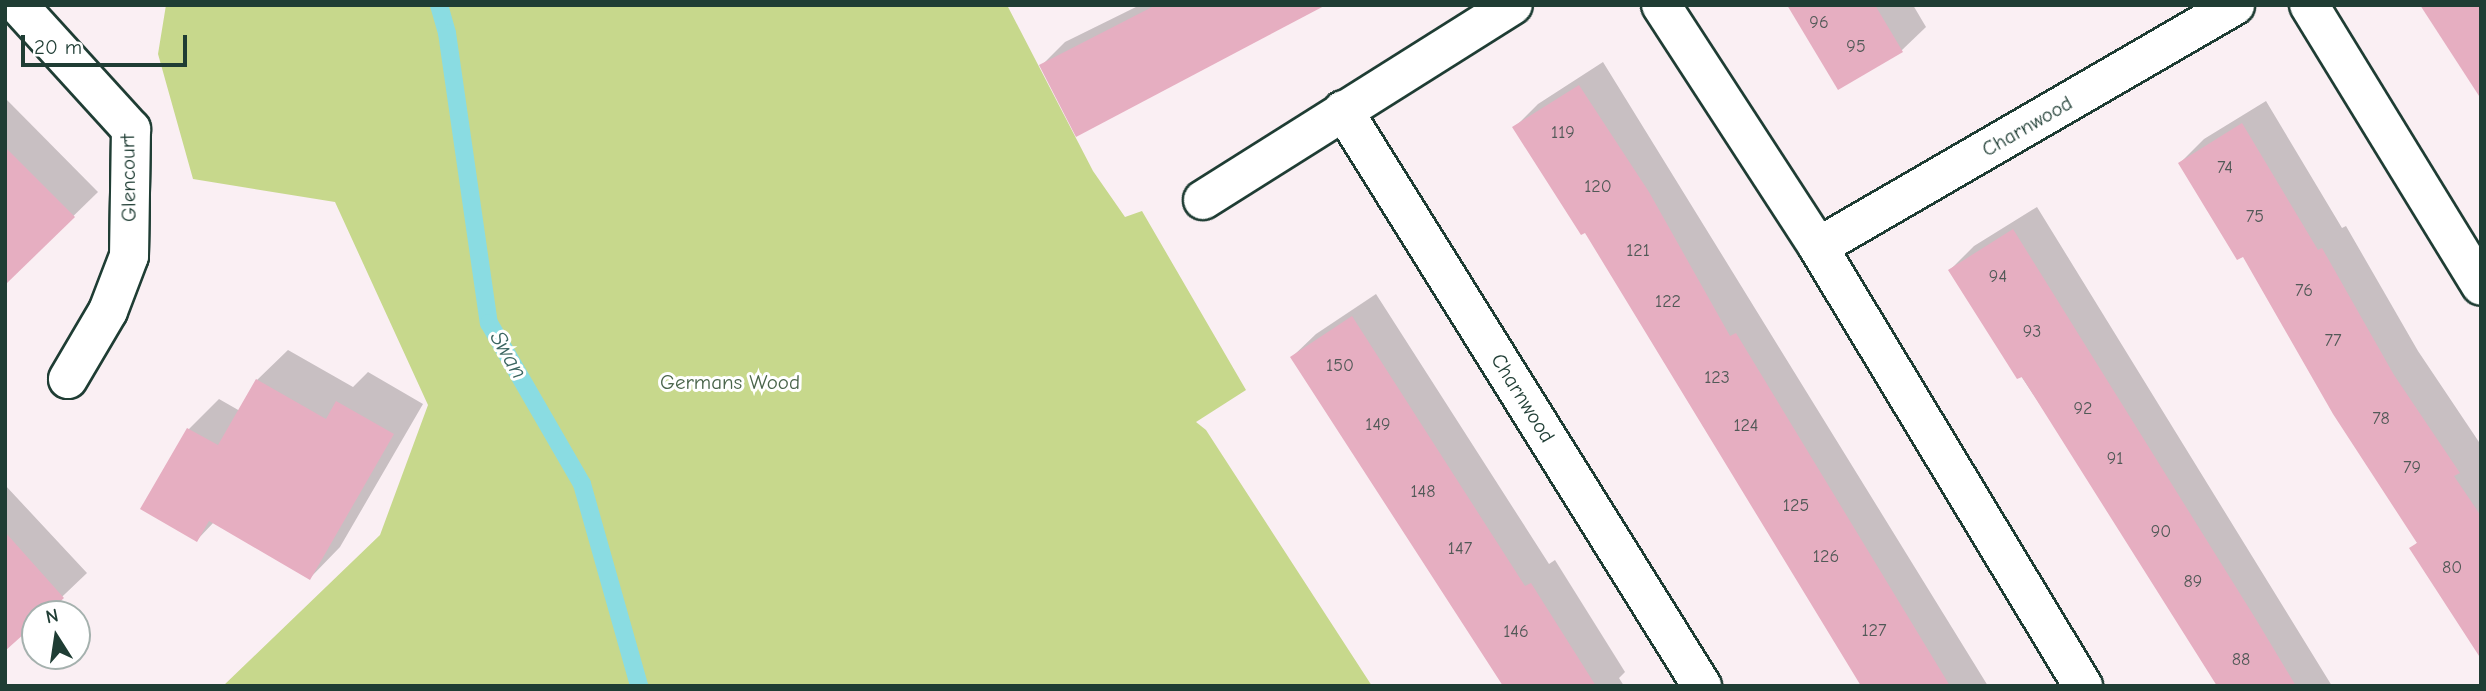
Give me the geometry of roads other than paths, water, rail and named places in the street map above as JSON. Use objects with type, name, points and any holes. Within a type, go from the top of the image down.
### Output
[{"type":"street","name":"Glencourt","points":[[18,5],[131,129],[129,256],[108,311],[68,379]]},
{"type":"street","points":[[1203,200],[1513,5]]},
{"type":"street","points":[[1661,5],[1818,247],[2083,686]]},
{"type":"street","name":"Charnwood","points":[[1818,247],[2235,5]]},
{"type":"street","points":[[2309,5],[2481,286]]},
{"type":"street","name":"Charnwood","points":[[1343,110],[1702,686]]},
{"type":"waterway","name":"Swan","points":[[439,5],[447,33],[489,323],[582,484],[639,686]]},
{"type":"park label","name":"Germans Wood","points":[[730,382]]}]
